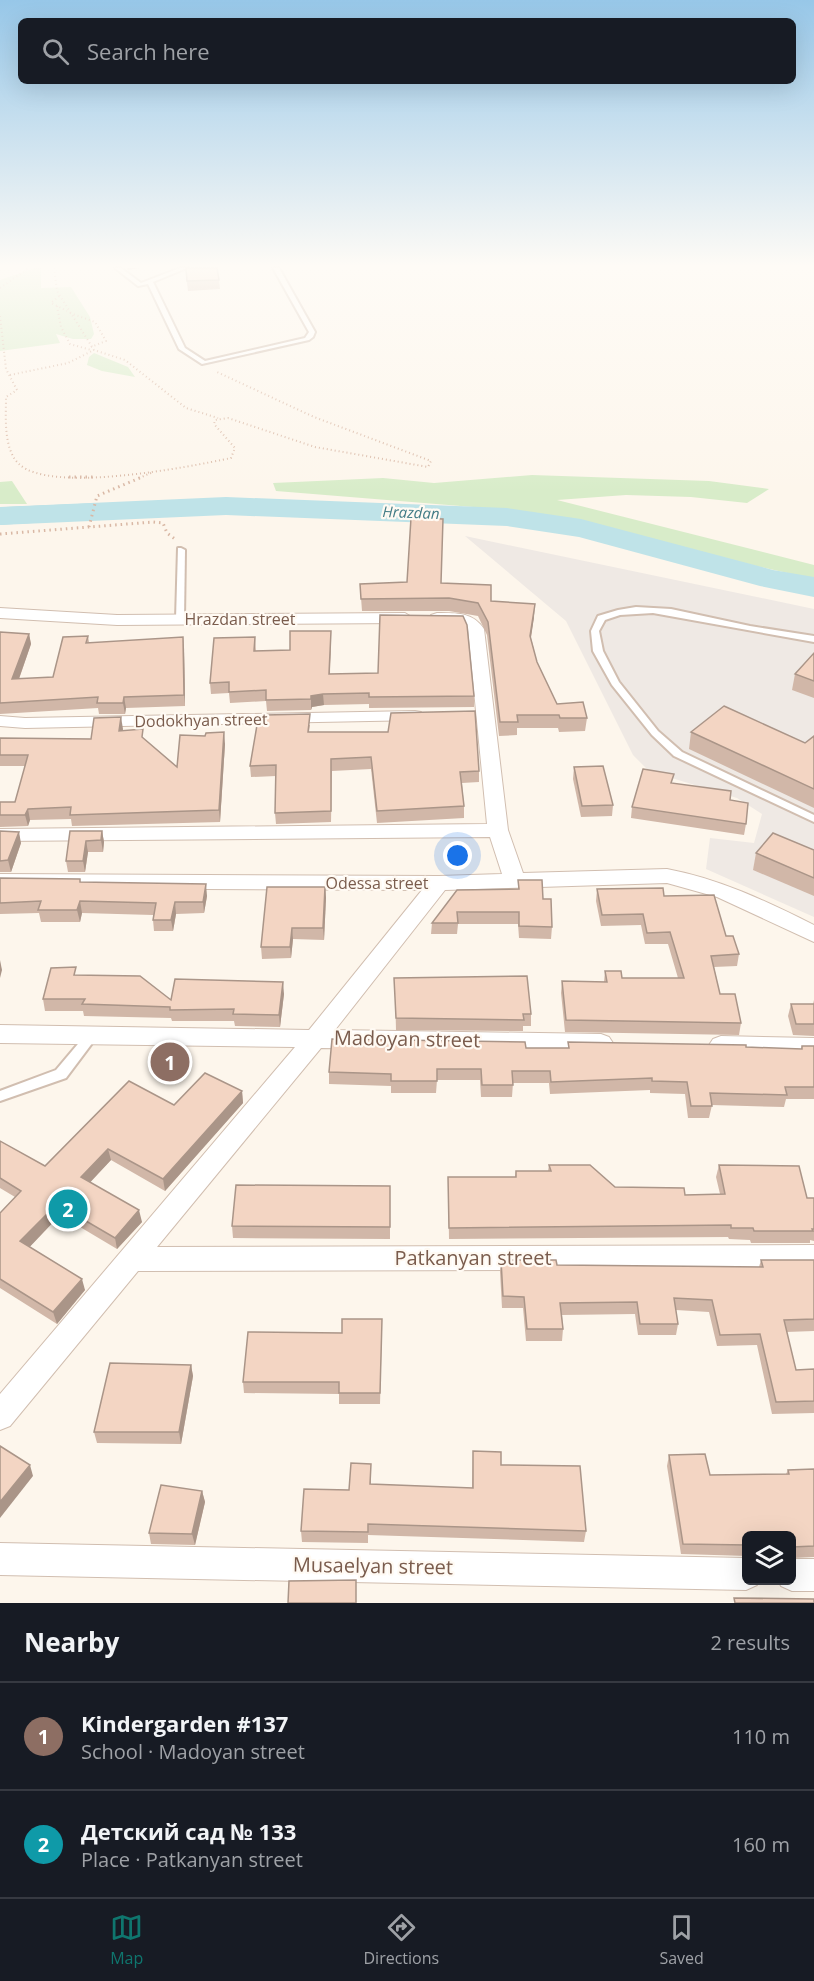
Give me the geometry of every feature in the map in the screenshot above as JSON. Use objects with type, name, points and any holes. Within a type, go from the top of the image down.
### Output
[{"type":"street","name":"Hrazdan street","points":[[0,613],[117,620],[449,618],[470,621],[477,635],[487,714]]},
{"type":"street","points":[[463,715],[487,714],[498,830],[514,879]]},
{"type":"street","name":"Dodokhyan street","points":[[0,721],[25,723],[428,716]]},
{"type":"street","points":[[0,835],[498,830]]},
{"type":"street","name":"Odessa street","points":[[0,881],[439,883],[667,876],[697,880],[724,890],[814,934]]},
{"type":"street","points":[[0,1416],[316,1038],[439,883]]},
{"type":"street","name":"Madoyan street","points":[[0,1034],[624,1043]]},
{"type":"street","points":[[696,1045],[814,1047]]},
{"type":"street","name":"Patkanyan street","points":[[132,1259],[814,1257]]},
{"type":"street","name":"Musaelyan street","points":[[0,1559],[742,1574]]},
{"type":"street","points":[[796,1575],[814,1575]]},
{"type":"lane","points":[[180,343],[183,349],[204,363],[291,343]]},
{"type":"lane","points":[[180,619],[181,550]]},
{"type":"lane","points":[[814,639],[640,608],[620,610],[601,618],[595,631],[598,651],[615,683],[655,733],[678,754],[814,819]]},
{"type":"lane","points":[[0,1096],[61,1074],[92,1035]]},
{"type":"path","points":[[5,343],[6,370],[17,390],[6,397],[10,449],[20,465],[46,476],[155,471],[193,467],[231,458],[235,448],[214,424],[219,419]]},
{"type":"path","points":[[69,343],[125,360],[186,408],[219,419],[228,418],[315,447],[409,465],[428,467],[431,461],[270,396],[204,363]]},
{"type":"path","points":[[88,343],[94,350]]},
{"type":"path","points":[[91,347],[101,343]]},
{"type":"path","points":[[10,375],[68,363],[94,350]]},
{"type":"path","points":[[89,527],[96,496],[155,471]]},
{"type":"path","points":[[0,534],[163,523],[167,533],[177,540],[181,550]]},
{"type":"shaded area","points":[[465,536],[814,609],[814,917],[706,869],[710,838],[754,843],[762,814],[737,798],[649,771],[633,755],[566,621]]},
{"type":"green space","points":[[0,343],[60,343],[0,351]]},
{"type":"green space","points":[[94,353],[128,367],[135,377],[102,371],[87,365],[89,357]]},
{"type":"green space","points":[[532,475],[709,481],[769,489],[747,503],[691,497],[626,495],[557,500],[814,565],[814,579],[510,510],[276,491],[273,483],[383,478],[434,483]]},
{"type":"green space","points":[[12,481],[27,504],[0,504],[0,482]]},
{"type":"water","points":[[94,504],[91,519],[0,524],[0,508]]},
{"type":"building","points":[[411,518],[443,519],[441,583],[491,585],[491,601],[535,604],[530,636],[537,662],[557,704],[583,702],[587,718],[517,715],[518,722],[500,722],[488,622],[478,603],[449,598],[361,599],[360,584],[407,582]]},
{"type":"building","points":[[380,615],[463,616],[467,625],[474,696],[369,697],[369,693],[323,694],[311,696],[311,699],[266,700],[266,690],[229,692],[229,682],[210,683],[214,638],[255,637],[254,651],[290,650],[290,631],[331,631],[329,674],[378,673]]},
{"type":"building","points":[[0,632],[29,634],[12,679],[53,677],[63,637],[88,636],[86,643],[183,637],[184,695],[124,697],[123,703],[97,703],[98,697],[0,703]]},
{"type":"building","points":[[814,653],[814,681],[795,674]]},
{"type":"building","points":[[724,706],[805,743],[814,736],[814,789],[691,732]]},
{"type":"building","points":[[475,711],[479,771],[460,772],[464,806],[377,811],[371,757],[331,759],[331,811],[275,813],[276,765],[250,766],[257,725],[265,725],[265,715],[310,714],[308,732],[388,732],[391,713]]},
{"type":"building","points":[[121,717],[119,731],[143,729],[142,737],[177,767],[180,735],[205,736],[206,733],[224,732],[219,810],[70,815],[71,807],[28,809],[25,815],[0,815],[0,802],[15,802],[28,755],[0,755],[0,738],[91,739],[94,718]]},
{"type":"building","points":[[603,766],[613,805],[582,806],[574,767]]},
{"type":"building","points":[[643,769],[674,774],[671,783],[731,791],[730,800],[748,803],[746,824],[632,807]]},
{"type":"building","points":[[0,831],[19,832],[8,860],[0,861]]},
{"type":"building","points":[[70,831],[102,831],[101,840],[86,841],[83,861],[66,861]]},
{"type":"building","points":[[773,833],[814,850],[814,878],[756,853]]},
{"type":"building","points":[[0,878],[206,884],[203,902],[175,902],[171,920],[153,920],[156,903],[80,901],[77,910],[38,910],[41,901],[0,903]]},
{"type":"building","points":[[518,880],[542,880],[543,899],[551,899],[552,927],[519,926],[519,912],[457,912],[458,923],[432,923],[457,890],[519,889]]},
{"type":"building","points":[[267,887],[325,887],[323,928],[292,928],[290,947],[261,947]]},
{"type":"building","points":[[663,888],[664,896],[714,895],[726,936],[733,936],[739,954],[711,956],[720,994],[735,994],[741,1023],[566,1020],[562,981],[607,982],[605,971],[621,971],[622,978],[684,978],[670,932],[647,933],[643,914],[602,915],[597,889]]},
{"type":"building","points":[[76,967],[74,975],[140,976],[171,1000],[175,979],[283,982],[279,1015],[233,1014],[234,1009],[170,1010],[170,1007],[82,1004],[85,999],[43,999],[51,968]]},
{"type":"building","points":[[527,976],[531,1014],[523,1014],[524,1020],[396,1018],[394,978]]},
{"type":"building","points":[[791,1004],[814,1004],[814,1024],[796,1024]]},
{"type":"building","points":[[332,1039],[525,1042],[526,1048],[569,1048],[568,1042],[746,1045],[746,1047],[802,1049],[802,1046],[814,1046],[814,1087],[785,1087],[787,1095],[710,1093],[712,1106],[691,1106],[687,1082],[652,1081],[652,1078],[551,1082],[550,1071],[512,1071],[513,1085],[482,1085],[481,1069],[437,1069],[437,1081],[391,1081],[391,1074],[329,1072]]},
{"type":"building","points":[[205,1073],[242,1091],[163,1179],[108,1149],[81,1177],[139,1210],[115,1238],[57,1204],[20,1241],[82,1279],[53,1312],[0,1279],[0,1213],[21,1191],[0,1178],[0,1141],[45,1166],[129,1081],[174,1105]]},
{"type":"building","points":[[549,1165],[590,1165],[615,1187],[684,1188],[685,1195],[725,1194],[719,1165],[799,1166],[807,1198],[814,1198],[814,1229],[813,1231],[754,1231],[753,1228],[731,1228],[731,1225],[449,1228],[448,1177],[516,1177],[516,1171],[551,1171]]},
{"type":"building","points":[[236,1185],[390,1186],[390,1227],[232,1226]]},
{"type":"building","points":[[501,1260],[556,1260],[557,1265],[763,1267],[761,1260],[814,1260],[814,1319],[784,1320],[796,1370],[814,1369],[814,1401],[776,1402],[760,1334],[720,1335],[712,1300],[674,1298],[678,1324],[640,1324],[637,1302],[560,1303],[563,1329],[527,1329],[524,1297],[503,1296]]},
{"type":"building","points":[[342,1319],[382,1319],[380,1393],[339,1393],[339,1382],[243,1382],[248,1332],[342,1333]]},
{"type":"building","points":[[110,1363],[191,1365],[179,1432],[94,1432]]},
{"type":"building","points":[[0,1446],[30,1465],[0,1502]]},
{"type":"building","points":[[473,1451],[501,1452],[501,1465],[580,1466],[586,1531],[368,1524],[368,1532],[301,1531],[304,1489],[349,1490],[351,1463],[371,1464],[370,1484],[473,1488]]},
{"type":"building","points":[[705,1454],[710,1475],[789,1474],[788,1470],[814,1469],[814,1546],[796,1547],[796,1531],[742,1531],[742,1545],[683,1544],[669,1455]]},
{"type":"building","points":[[161,1485],[202,1491],[192,1534],[149,1533]]},
{"type":"building","points":[[356,1580],[356,1603],[288,1603],[289,1581]]},
{"type":"building","points":[[734,1598],[814,1599],[814,1603],[735,1603]]},
{"type":"waterway","name":"Hrazdan","points":[[0,516],[226,506],[507,517],[581,528],[771,579],[814,587]]},
{"type":"place","name":"Kindergarden #137","points":[[170,1062]]},
{"type":"place","name":"Детский сад № 133","points":[[68,1209]]}]
